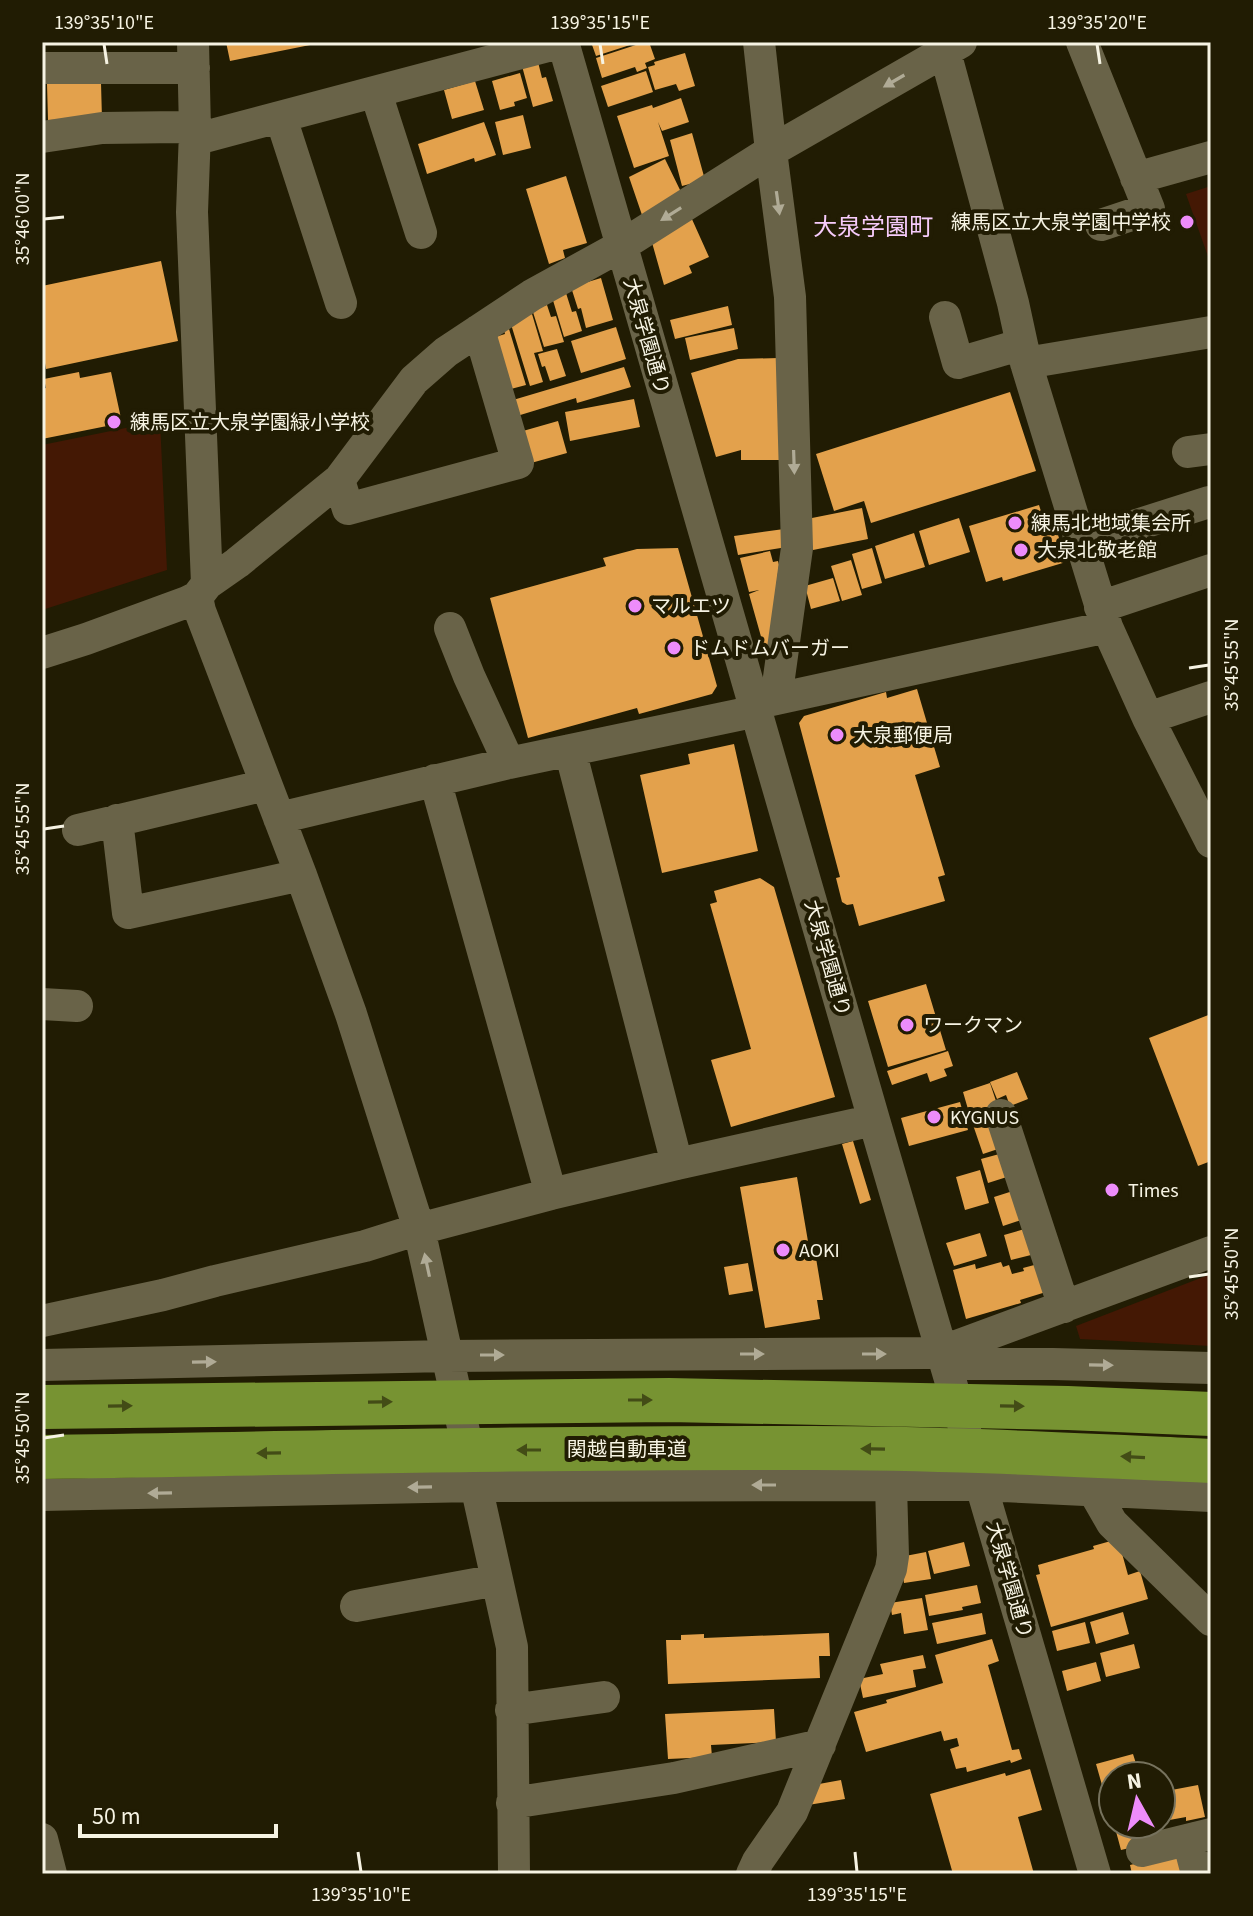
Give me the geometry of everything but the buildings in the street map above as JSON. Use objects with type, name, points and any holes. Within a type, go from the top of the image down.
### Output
[{"type":"highway","points":[[42,1407],[669,1400],[1211,1414]]},
{"type":"highway","name":"関越自動車道","points":[[42,1457],[814,1448],[1048,1453],[1211,1461]]},
{"type":"street","points":[[42,137],[102,128],[180,127],[208,136],[563,42]]},
{"type":"street","name":"大泉学園通り","points":[[563,42],[621,246],[763,704],[874,1120],[1095,1874]]},
{"type":"street","points":[[759,42],[790,297],[797,548],[763,704]]},
{"type":"street","points":[[1082,42],[1149,209],[1101,225]]},
{"type":"street","points":[[42,653],[187,602],[339,480],[414,380],[446,352],[532,295],[621,246],[771,151],[953,47],[1024,354],[1104,617],[1148,718],[1200,796],[1211,842]]},
{"type":"street","points":[[42,68],[194,55],[193,227],[200,611],[351,1014],[419,1229],[512,1647],[514,1874]]},
{"type":"street","points":[[376,93],[421,233]]},
{"type":"street","points":[[281,118],[341,303]]},
{"type":"street","points":[[1136,178],[1211,157]]},
{"type":"street","points":[[945,317],[958,363],[1006,349],[1024,354],[1211,332]]},
{"type":"street","points":[[339,480],[348,509],[518,463],[479,330]]},
{"type":"street","points":[[1080,543],[1209,502]]},
{"type":"street","points":[[279,818],[763,704],[1104,617],[1211,570]]},
{"type":"street","points":[[450,628],[509,763]]},
{"type":"street","points":[[1148,718],[1211,697]]},
{"type":"street","points":[[570,750],[677,1164]]},
{"type":"street","points":[[435,780],[551,1194]]},
{"type":"street","points":[[78,830],[266,785]]},
{"type":"street","points":[[117,820],[128,913],[301,875]]},
{"type":"street","points":[[42,1004],[77,1006]]},
{"type":"street","points":[[1001,1115],[1027,1151],[1051,1312],[1035,1336],[1043,1355],[1053,1364]]},
{"type":"street","points":[[874,1120],[551,1194],[365,1246],[50,1319],[53,1365],[447,1356],[911,1354],[943,1351],[1211,1252]]},
{"type":"street","points":[[943,1351],[963,1364],[1211,1368]]},
{"type":"street","points":[[752,1874],[792,1812],[891,1569],[891,1485]]},
{"type":"street","points":[[42,1495],[476,1486],[982,1485],[1211,1496]]},
{"type":"street","points":[[1093,1490],[1112,1523],[1210,1616]]},
{"type":"street","points":[[356,1606],[497,1580]]},
{"type":"street","points":[[511,1710],[604,1697]]},
{"type":"street","points":[[512,1803],[674,1778],[820,1745]]},
{"type":"street","points":[[1142,1851],[1199,1837],[1197,1874]]},
{"type":"street","points":[[42,1839],[51,1874]]},
{"type":"shaded area","points":[[1211,186],[1211,265],[1186,194]]},
{"type":"shaded area","points":[[160,421],[167,570],[42,610],[42,445]]},
{"type":"shaded area","points":[[1211,1274],[1211,1346],[1080,1339],[1076,1326]]},
{"type":"place","name":"練馬区立大泉学園中学校","points":[[1187,222]]},
{"type":"place","name":"練馬区立大泉学園緑小学校","points":[[114,422]]},
{"type":"place","name":"練馬北地域集会所","points":[[1015,523]]},
{"type":"place","name":"大泉北敬老館","points":[[1021,550]]},
{"type":"place","name":"マルエツ","points":[[635,606]]},
{"type":"place","name":"ドムドムバーガー","points":[[674,648]]},
{"type":"place","name":"大泉郵便局","points":[[837,735]]},
{"type":"place","name":"ワークマン","points":[[907,1025]]},
{"type":"place","name":"KYGNUS","points":[[934,1117]]},
{"type":"place","name":"Times","points":[[1112,1190]]},
{"type":"place","name":"AOKI","points":[[783,1250]]},
{"type":"district","name":"大泉学園町","points":[[873,227]]}]
